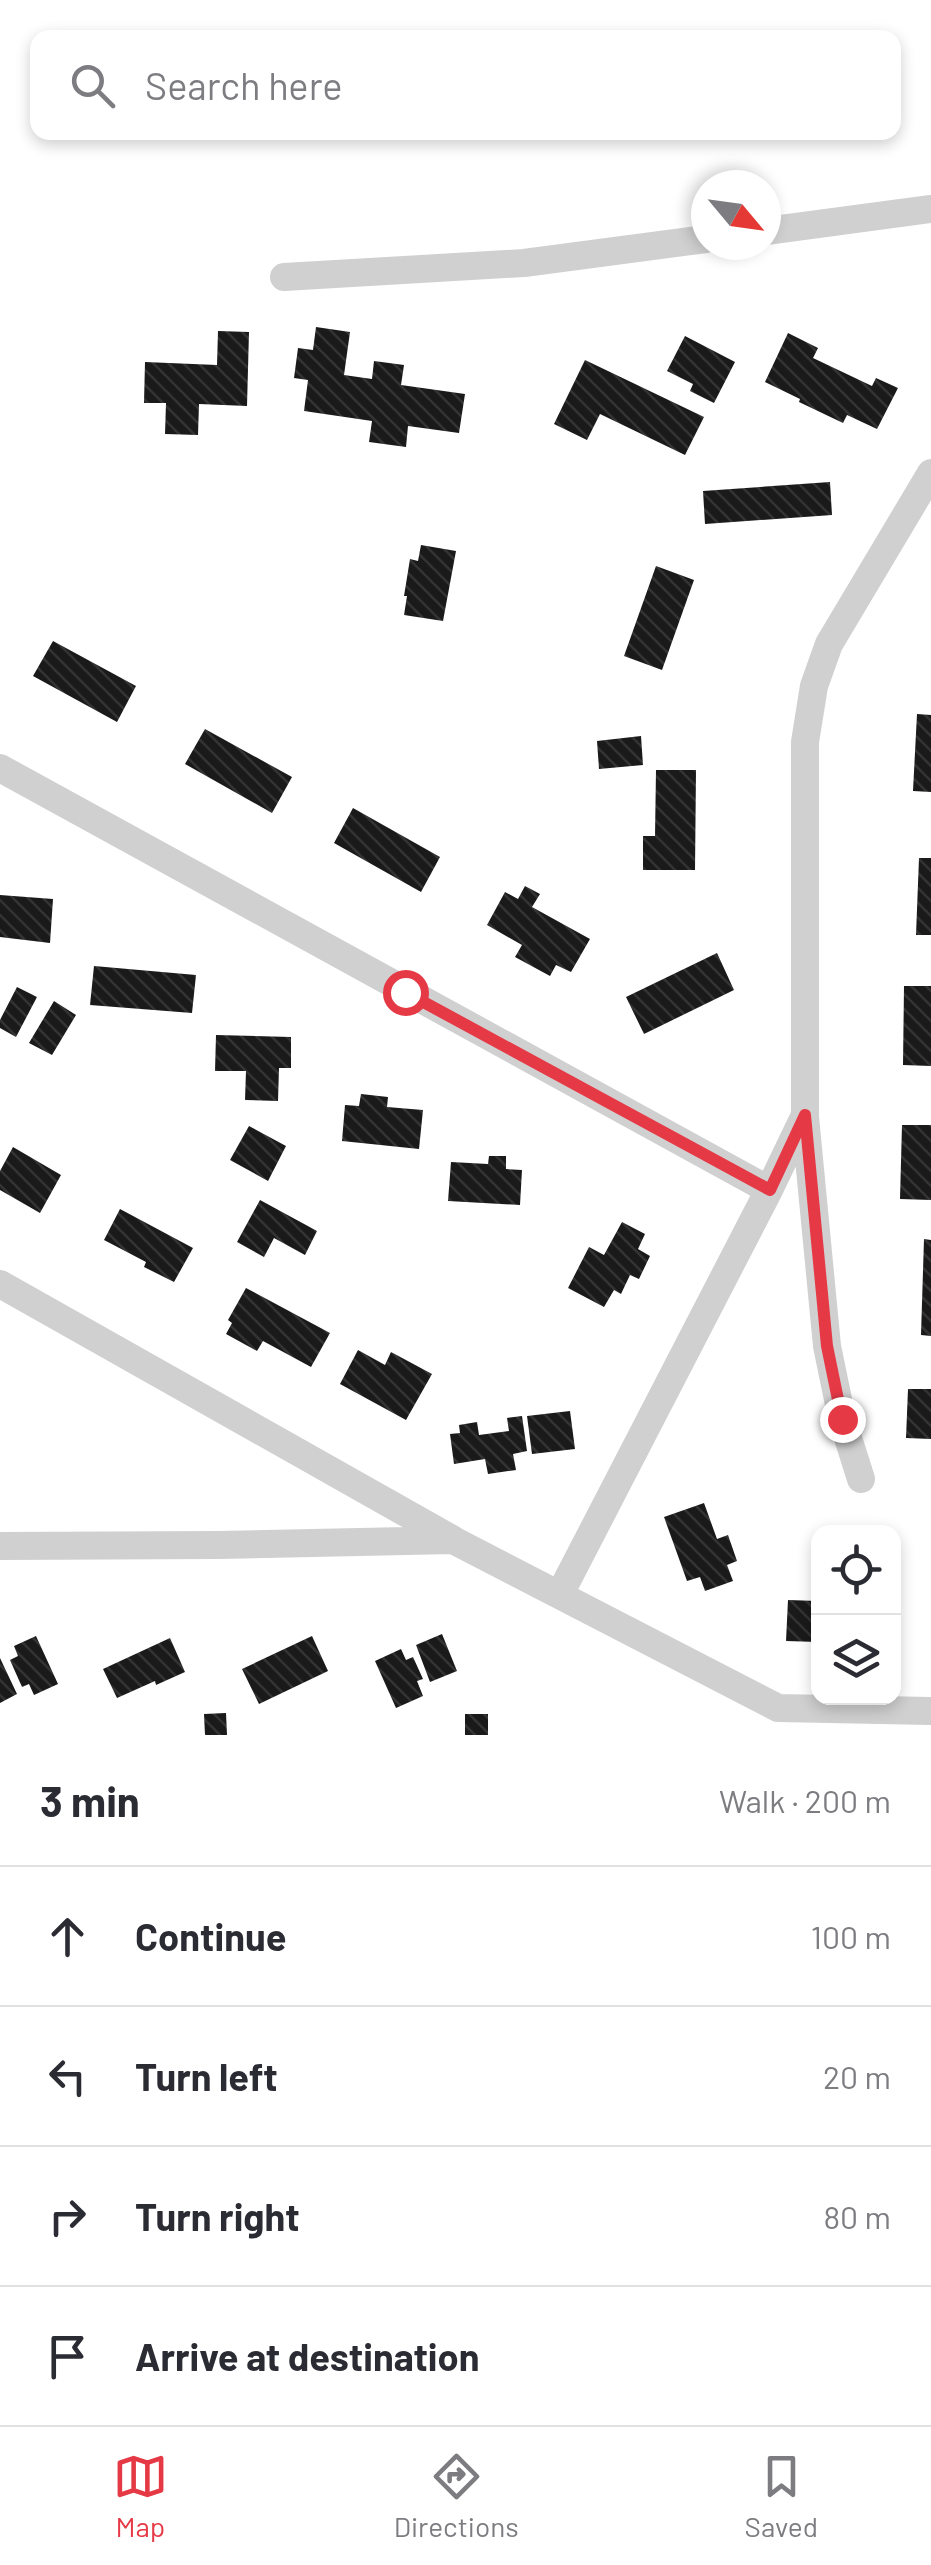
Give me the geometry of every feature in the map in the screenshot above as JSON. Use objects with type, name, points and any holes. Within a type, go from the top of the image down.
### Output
[{"type":"street","points":[[781,229],[931,209]]},
{"type":"street","points":[[284,277],[524,263],[691,241]]},
{"type":"street","points":[[860,1480],[827,1346],[805,1115],[805,742],[814,686],[829,644],[931,473]]},
{"type":"street","points":[[0,768],[770,1190]]},
{"type":"street","points":[[560,1594],[805,1115]]},
{"type":"street","points":[[0,1284],[453,1540],[560,1594],[778,1721],[931,1711]]},
{"type":"street","points":[[0,1546],[453,1540]]},
{"type":"building","points":[[316,327],[350,332],[344,375],[372,379],[374,361],[404,365],[401,385],[465,394],[459,433],[408,426],[406,447],[369,442],[372,421],[304,411],[308,380],[294,378],[298,348],[313,350]]},
{"type":"building","points":[[218,331],[249,332],[247,406],[199,404],[198,435],[165,434],[166,403],[144,403],[145,362],[217,365]]},
{"type":"building","points":[[788,333],[818,348],[813,358],[872,386],[876,378],[898,388],[877,429],[847,415],[843,423],[765,382]]},
{"type":"building","points":[[685,336],[735,362],[714,403],[690,391],[693,384],[667,371]]},
{"type":"building","points":[[585,360],[704,417],[685,455],[600,414],[587,440],[554,424]]},
{"type":"building","points":[[830,482],[832,515],[705,524],[703,491]]},
{"type":"building","points":[[421,545],[456,551],[443,621],[404,615],[410,559],[418,561]]},
{"type":"building","points":[[656,566],[694,580],[662,670],[624,656]]},
{"type":"building","points":[[53,641],[136,686],[117,722],[33,676]]},
{"type":"building","points":[[917,714],[931,715],[931,792],[913,791]]},
{"type":"building","points":[[205,729],[292,777],[272,813],[185,764]]},
{"type":"building","points":[[641,736],[643,765],[599,769],[597,741]]},
{"type":"building","points":[[656,770],[696,770],[695,870],[643,870],[643,836],[655,836]]},
{"type":"building","points":[[353,808],[440,857],[421,892],[334,843]]},
{"type":"building","points":[[919,858],[931,858],[931,935],[916,935]]},
{"type":"building","points":[[525,886],[540,894],[532,907],[590,939],[571,972],[556,965],[550,976],[515,957],[522,945],[487,925],[505,892],[518,899]]},
{"type":"building","points":[[0,895],[53,899],[50,943],[0,937]]},
{"type":"building","points":[[717,953],[734,990],[644,1034],[626,997]]},
{"type":"building","points":[[94,966],[196,975],[192,1013],[90,1005]]},
{"type":"building","points":[[904,986],[931,986],[931,1066],[903,1065]]},
{"type":"building","points":[[17,987],[37,997],[16,1037],[0,1028],[0,1020]]},
{"type":"building","points":[[54,1001],[76,1015],[52,1055],[29,1043]]},
{"type":"building","points":[[216,1035],[291,1037],[291,1068],[279,1068],[278,1101],[245,1100],[246,1071],[215,1071]]},
{"type":"building","points":[[361,1094],[388,1097],[387,1107],[423,1110],[419,1149],[342,1141],[345,1105],[359,1106]]},
{"type":"building","points":[[902,1125],[931,1125],[931,1200],[900,1199]]},
{"type":"building","points":[[249,1126],[286,1146],[268,1181],[230,1160]]},
{"type":"building","points":[[13,1147],[61,1175],[40,1213],[0,1190],[0,1171]]},
{"type":"building","points":[[489,1156],[506,1156],[506,1169],[522,1170],[520,1205],[448,1201],[451,1162],[488,1164]]},
{"type":"building","points":[[260,1200],[317,1231],[305,1255],[274,1238],[264,1257],[237,1242]]},
{"type":"building","points":[[120,1209],[193,1248],[174,1282],[104,1240]]},
{"type":"building","points":[[622,1222],[645,1234],[638,1249],[650,1256],[639,1279],[630,1275],[621,1294],[614,1290],[604,1307],[568,1288],[589,1247],[604,1255]]},
{"type":"building","points":[[924,1239],[931,1240],[931,1336],[921,1335]]},
{"type":"building","points":[[246,1288],[330,1333],[311,1367],[263,1341],[257,1351],[226,1334],[232,1323],[228,1320]]},
{"type":"building","points":[[358,1350],[385,1365],[391,1352],[432,1374],[406,1420],[340,1384]]},
{"type":"building","points":[[908,1389],[931,1389],[931,1439],[906,1438]]},
{"type":"building","points":[[570,1411],[575,1449],[532,1454],[527,1416]]},
{"type":"building","points":[[522,1416],[527,1451],[513,1454],[516,1470],[488,1474],[485,1459],[454,1464],[450,1434],[460,1433],[459,1425],[477,1422],[479,1435],[509,1431],[507,1418]]},
{"type":"building","points":[[704,1503],[717,1539],[728,1535],[737,1561],[727,1565],[733,1581],[705,1591],[700,1577],[687,1581],[664,1517]]},
{"type":"building","points":[[788,1600],[811,1601],[811,1642],[786,1641]]},
{"type":"building","points":[[442,1634],[457,1671],[430,1682],[416,1645]]},
{"type":"building","points":[[36,1636],[58,1684],[34,1695],[29,1684],[22,1687],[10,1660],[18,1656],[14,1646]]},
{"type":"building","points":[[312,1636],[328,1671],[259,1704],[242,1669]]},
{"type":"building","points":[[170,1638],[185,1672],[117,1698],[103,1669]]},
{"type":"building","points":[[401,1649],[406,1660],[413,1657],[423,1679],[417,1681],[423,1696],[396,1708],[375,1661]]},
{"type":"building","points":[[0,1658],[17,1694],[0,1703]]},
{"type":"building","points":[[226,1713],[227,1735],[205,1735],[204,1714]]},
{"type":"building","points":[[465,1714],[488,1714],[488,1735],[465,1735]]},
{"type":"route","points":[[405,992],[770,1190],[805,1115],[827,1346],[842,1419]]}]
